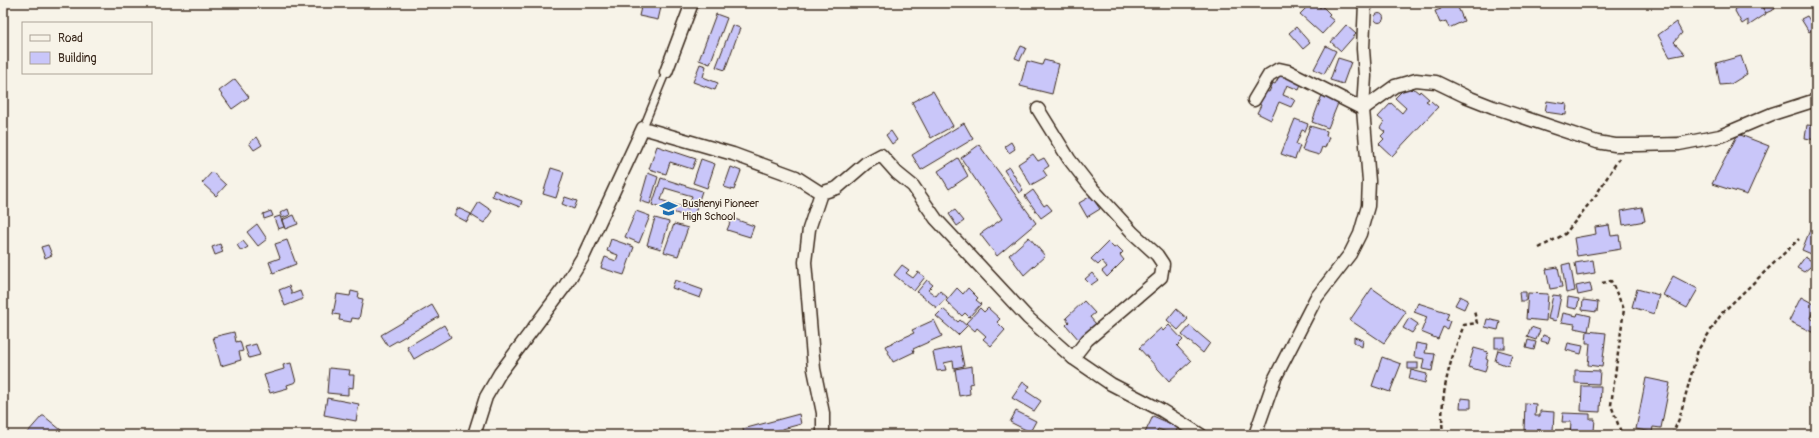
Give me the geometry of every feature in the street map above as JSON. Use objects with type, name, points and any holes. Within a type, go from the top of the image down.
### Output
[{"type":"street","points":[[666,72],[692,3]]},
{"type":"street","points":[[1255,435],[1275,378],[1297,333],[1316,298],[1350,254],[1360,234],[1368,206],[1369,182],[1363,109],[1366,76],[1364,49],[1365,3]]},
{"type":"street","points":[[1254,100],[1269,75],[1279,69],[1288,71],[1363,109]]},
{"type":"street","points":[[1363,109],[1395,86],[1416,80],[1425,80],[1436,82],[1493,107],[1597,142],[1615,145],[1645,145],[1679,144],[1720,136],[1772,114],[1816,100]]},
{"type":"street","points":[[1038,109],[1069,160],[1090,186],[1133,233],[1157,255],[1163,264],[1161,277],[1087,340],[1073,358]]},
{"type":"street","points":[[474,435],[486,397],[500,373],[565,286],[584,255],[643,128],[733,154],[796,178],[821,193],[837,188],[866,163],[880,155],[897,173],[913,186],[936,219],[1012,302],[1073,358],[1111,384],[1161,410],[1201,435]]},
{"type":"street","points":[[821,193],[809,229],[805,262],[814,370],[823,413],[823,435]]},
{"type":"lane","points":[[643,128],[666,72]]},
{"type":"path","points":[[1539,248],[1565,234],[1596,195],[1621,155]]},
{"type":"path","points":[[1672,435],[1679,419],[1698,350],[1714,325],[1722,313],[1799,239]]},
{"type":"path","points":[[1602,283],[1611,281],[1624,309],[1611,405],[1622,435]]},
{"type":"path","points":[[1443,435],[1441,422],[1444,388],[1451,357],[1464,325],[1478,323],[1474,311]]},
{"type":"building","points":[[642,3],[662,3],[658,20],[639,16]]},
{"type":"building","points":[[1311,3],[1315,3],[1320,8],[1322,6],[1330,14],[1328,16],[1334,21],[1322,34],[1300,14]]},
{"type":"building","points":[[1438,3],[1456,3],[1464,21],[1449,28],[1446,21],[1440,23],[1435,11],[1441,9]]},
{"type":"building","points":[[1738,3],[1760,3],[1766,14],[1748,26],[1748,20],[1742,24],[1735,11]]},
{"type":"building","points":[[1760,3],[1772,3],[1775,9],[1766,13]]},
{"type":"building","points":[[1808,3],[1816,3],[1816,13],[1813,14]]},
{"type":"building","points":[[716,14],[727,18],[710,64],[699,60]]},
{"type":"building","points":[[1377,14],[1381,14],[1383,18],[1381,22],[1377,22],[1375,20],[1375,16]]},
{"type":"building","points":[[1807,16],[1815,28],[1809,32],[1801,19]]},
{"type":"building","points":[[1676,22],[1682,33],[1674,42],[1685,54],[1670,57],[1658,35]]},
{"type":"building","points":[[732,25],[740,28],[725,70],[716,67]]},
{"type":"building","points":[[1346,25],[1356,34],[1341,51],[1331,42]]},
{"type":"building","points":[[1296,27],[1310,43],[1303,49],[1289,33]]},
{"type":"building","points":[[1021,46],[1026,48],[1020,60],[1015,58]]},
{"type":"building","points":[[1326,46],[1336,51],[1324,74],[1314,69]]},
{"type":"building","points":[[1741,56],[1747,74],[1731,84],[1720,85],[1716,63]]},
{"type":"building","points":[[1338,58],[1351,62],[1343,84],[1330,80]]},
{"type":"building","points":[[1044,60],[1059,64],[1052,94],[1020,86],[1027,61],[1042,65]]},
{"type":"building","points":[[700,64],[706,66],[703,77],[718,83],[715,90],[693,82]]},
{"type":"building","points":[[1281,73],[1302,83],[1299,90],[1287,85],[1283,95],[1295,100],[1291,107],[1279,102],[1271,120],[1257,113],[1265,91],[1269,92],[1273,83],[1275,84]]},
{"type":"building","points":[[235,79],[249,97],[232,109],[219,91]]},
{"type":"building","points":[[1407,86],[1411,90],[1413,88],[1419,93],[1420,91],[1429,99],[1426,101],[1429,103],[1431,101],[1438,107],[1392,156],[1379,144],[1384,139],[1381,136],[1385,132],[1380,128],[1384,122],[1378,117],[1391,103],[1402,113],[1406,108],[1395,98]]},
{"type":"building","points":[[933,91],[953,126],[931,138],[912,102]]},
{"type":"building","points":[[1322,95],[1339,101],[1328,128],[1312,122]]},
{"type":"building","points":[[1547,101],[1567,104],[1566,115],[1545,112]]},
{"type":"building","points":[[1295,119],[1308,124],[1305,131],[1302,130],[1296,144],[1300,146],[1295,159],[1281,154]]},
{"type":"building","points":[[964,123],[973,139],[921,170],[912,155]]},
{"type":"building","points":[[1807,125],[1816,126],[1816,140],[1805,138]]},
{"type":"building","points":[[1310,126],[1327,131],[1326,136],[1329,137],[1325,148],[1322,147],[1319,155],[1302,150]]},
{"type":"building","points":[[891,131],[897,140],[892,144],[886,135]]},
{"type":"building","points":[[1738,134],[1769,146],[1747,195],[1712,184]]},
{"type":"building","points":[[257,137],[262,145],[254,150],[249,143]]},
{"type":"building","points":[[1011,142],[1015,149],[1009,153],[1005,146]]},
{"type":"building","points":[[979,145],[1036,223],[997,256],[980,234],[1002,219],[961,158]]},
{"type":"building","points":[[657,146],[696,159],[692,169],[670,162],[666,174],[649,169]]},
{"type":"building","points":[[1033,154],[1038,161],[1044,158],[1049,166],[1043,170],[1047,176],[1031,185],[1018,164]]},
{"type":"building","points":[[958,158],[968,176],[949,189],[938,171]]},
{"type":"building","points":[[701,159],[715,164],[707,188],[693,183]]},
{"type":"building","points":[[731,167],[741,171],[734,190],[724,187]]},
{"type":"building","points":[[1009,167],[1023,190],[1019,193],[1004,170]]},
{"type":"building","points":[[551,168],[564,172],[556,198],[543,194]]},
{"type":"building","points":[[212,172],[226,185],[216,196],[202,183]]},
{"type":"building","points":[[648,173],[658,177],[650,204],[640,201]]},
{"type":"building","points":[[661,178],[702,191],[693,219],[652,205]],"holes":[[[665,188],[692,196],[688,209],[661,200]]]},
{"type":"building","points":[[494,190],[522,201],[520,207],[492,196]]},
{"type":"building","points":[[1033,190],[1044,206],[1047,204],[1052,210],[1041,218],[1025,196]]},
{"type":"building","points":[[1091,196],[1100,209],[1087,217],[1079,203]]},
{"type":"building","points":[[565,197],[577,201],[574,209],[562,204]]},
{"type":"building","points":[[479,202],[492,211],[484,223],[471,215]]},
{"type":"building","points":[[1642,207],[1645,221],[1623,225],[1621,211]]},
{"type":"building","points":[[458,208],[471,214],[467,222],[454,215]]},
{"type":"building","points":[[288,209],[290,215],[282,218],[280,213]]},
{"type":"building","points":[[955,210],[964,221],[957,226],[949,214]]},
{"type":"building","points":[[271,211],[273,216],[264,219],[263,214]]},
{"type":"building","points":[[636,211],[650,216],[639,243],[625,237]]},
{"type":"building","points":[[294,215],[298,224],[285,229],[282,220]]},
{"type":"building","points":[[280,216],[284,227],[278,229],[274,218]]},
{"type":"building","points":[[655,218],[669,222],[661,249],[647,245]]},
{"type":"building","points":[[732,218],[754,226],[750,237],[727,230]]},
{"type":"building","points":[[257,224],[267,239],[258,246],[247,232]]},
{"type":"building","points":[[674,224],[688,228],[678,256],[664,252]]},
{"type":"building","points":[[1609,225],[1611,236],[1619,235],[1621,249],[1577,256],[1574,238],[1596,234],[1595,227]]},
{"type":"building","points":[[1810,230],[1816,232],[1816,256],[1802,250]]},
{"type":"building","points":[[1029,237],[1045,256],[1024,275],[1009,255]]},
{"type":"building","points":[[611,239],[634,247],[624,275],[601,268],[605,257],[616,261],[618,255],[607,251]]},
{"type":"building","points":[[287,240],[296,264],[273,273],[269,262],[280,258],[275,244]]},
{"type":"building","points":[[243,241],[248,247],[241,251],[237,245]]},
{"type":"building","points":[[1108,242],[1114,248],[1117,246],[1123,252],[1120,255],[1124,260],[1107,277],[1102,271],[1107,267],[1102,261],[1098,265],[1091,259]]},
{"type":"building","points":[[220,244],[223,252],[215,255],[212,247]]},
{"type":"building","points":[[48,245],[52,255],[45,258],[41,247]]},
{"type":"building","points":[[1805,257],[1815,263],[1804,272],[1797,268]]},
{"type":"building","points":[[1593,260],[1595,273],[1577,276],[1575,263]]},
{"type":"building","points":[[1570,263],[1575,291],[1566,293],[1562,265]]},
{"type":"building","points":[[902,265],[909,270],[906,273],[913,278],[918,272],[925,277],[914,291],[894,275]]},
{"type":"building","points":[[1558,267],[1562,287],[1550,289],[1546,269]]},
{"type":"building","points":[[1092,273],[1098,280],[1091,285],[1085,279]]},
{"type":"building","points":[[1673,276],[1698,289],[1687,308],[1663,295]]},
{"type":"building","points":[[675,280],[703,290],[700,298],[672,288]]},
{"type":"building","points":[[927,280],[933,285],[928,290],[936,296],[940,291],[947,297],[937,308],[917,292]]},
{"type":"building","points":[[1590,283],[1592,292],[1578,295],[1576,286]]},
{"type":"building","points":[[289,286],[292,294],[300,291],[303,299],[285,306],[279,290]]},
{"type":"building","points":[[957,288],[963,294],[968,288],[978,298],[976,300],[981,304],[969,317],[965,313],[962,316],[946,301]]},
{"type":"building","points":[[1372,288],[1406,312],[1384,343],[1350,320]]},
{"type":"building","points":[[1637,289],[1659,295],[1654,314],[1632,307]]},
{"type":"building","points":[[351,291],[359,293],[358,298],[363,299],[359,319],[352,318],[351,322],[339,320],[340,315],[333,314],[337,294],[350,296]]},
{"type":"building","points":[[1519,292],[1526,292],[1526,301],[1520,301]]},
{"type":"building","points":[[1528,293],[1548,294],[1546,321],[1526,319]]},
{"type":"building","points":[[1553,295],[1561,296],[1556,321],[1548,319]]},
{"type":"building","points":[[1460,296],[1468,300],[1464,309],[1455,305]]},
{"type":"building","points":[[1568,297],[1579,299],[1577,309],[1567,307]]},
{"type":"building","points":[[1801,297],[1816,305],[1810,318],[1816,321],[1816,334],[1789,321]]},
{"type":"building","points":[[1583,300],[1598,302],[1597,312],[1582,310]]},
{"type":"building","points":[[1084,301],[1095,313],[1090,317],[1096,324],[1079,340],[1066,325],[1069,322],[1066,318]]},
{"type":"building","points":[[1418,303],[1449,313],[1446,320],[1450,321],[1447,329],[1443,327],[1438,339],[1421,332],[1427,317],[1414,312]]},
{"type":"building","points":[[432,305],[439,317],[388,346],[381,335]]},
{"type":"building","points":[[980,308],[984,312],[988,308],[1000,319],[997,322],[1005,330],[991,346],[983,339],[986,336],[977,328],[975,331],[966,323]]},
{"type":"building","points":[[943,309],[958,322],[960,320],[967,326],[958,335],[936,316]]},
{"type":"building","points":[[1176,309],[1188,319],[1178,330],[1167,320]]},
{"type":"building","points":[[1563,313],[1577,316],[1578,313],[1591,316],[1588,331],[1574,328],[1575,324],[1561,322]]},
{"type":"building","points":[[1409,318],[1418,324],[1412,333],[1403,328]]},
{"type":"building","points":[[1487,319],[1500,322],[1498,330],[1485,327]]},
{"type":"building","points":[[934,320],[942,336],[913,349],[914,352],[893,362],[885,346],[914,333],[912,330]]},
{"type":"building","points":[[444,325],[451,337],[414,359],[407,347]]},
{"type":"building","points":[[1169,325],[1183,340],[1177,346],[1191,361],[1169,381],[1139,348],[1161,328],[1163,331]]},
{"type":"building","points":[[1190,326],[1210,343],[1203,353],[1182,335]]},
{"type":"building","points":[[1531,327],[1540,330],[1536,340],[1527,337]]},
{"type":"building","points":[[1587,331],[1606,333],[1602,367],[1588,365],[1590,343],[1586,343]]},
{"type":"building","points":[[234,332],[236,342],[240,341],[243,351],[239,352],[241,360],[221,366],[213,337]]},
{"type":"building","points":[[1543,335],[1550,337],[1548,343],[1541,341]]},
{"type":"building","points":[[1354,337],[1363,340],[1362,347],[1354,342]]},
{"type":"building","points":[[1495,338],[1505,338],[1505,348],[1495,348]]},
{"type":"building","points":[[1528,340],[1536,342],[1534,350],[1526,348]]},
{"type":"building","points":[[1416,343],[1427,345],[1425,353],[1435,354],[1432,371],[1422,369],[1424,359],[1414,357]]},
{"type":"building","points":[[1568,343],[1583,346],[1581,354],[1566,350]]},
{"type":"building","points":[[256,344],[260,355],[249,358],[245,347]]},
{"type":"building","points":[[960,346],[964,366],[954,368],[953,361],[944,363],[946,370],[937,371],[933,352]]},
{"type":"building","points":[[1474,348],[1488,352],[1485,372],[1468,367]]},
{"type":"building","points":[[1498,350],[1512,354],[1508,366],[1495,361]]},
{"type":"building","points":[[1382,357],[1401,364],[1390,392],[1372,386]]},
{"type":"building","points":[[291,363],[296,382],[287,385],[288,388],[270,393],[264,375],[284,369],[283,365]]},
{"type":"building","points":[[1408,363],[1418,363],[1418,369],[1408,369]]},
{"type":"building","points":[[972,366],[973,383],[969,384],[970,394],[959,396],[955,369]]},
{"type":"building","points":[[329,368],[350,370],[349,375],[354,375],[353,388],[348,387],[348,395],[327,393]]},
{"type":"building","points":[[1411,370],[1427,374],[1425,383],[1409,379]]},
{"type":"building","points":[[1575,370],[1600,371],[1599,384],[1575,383]]},
{"type":"building","points":[[1646,378],[1670,383],[1661,428],[1653,427],[1652,432],[1636,429]]},
{"type":"building","points":[[1023,382],[1030,386],[1026,391],[1041,401],[1034,411],[1012,398]]},
{"type":"building","points":[[1582,386],[1601,386],[1600,412],[1581,411]]},
{"type":"building","points":[[327,398],[359,404],[356,421],[324,415]]},
{"type":"building","points":[[1461,398],[1471,399],[1471,408],[1460,408]]},
{"type":"building","points":[[1525,403],[1536,404],[1535,416],[1540,416],[1540,411],[1554,412],[1553,431],[1524,430]]},
{"type":"building","points":[[1016,411],[1036,421],[1030,432],[1010,422]]},
{"type":"building","points":[[1563,413],[1590,414],[1590,419],[1595,419],[1594,431],[1589,431],[1589,435],[1570,435],[1571,422],[1562,422]]},
{"type":"building","points":[[799,414],[801,424],[760,435],[744,435],[743,429]]},
{"type":"building","points":[[42,416],[44,416],[67,435],[30,435],[27,433]]},
{"type":"building","points":[[1153,416],[1178,427],[1175,435],[1158,429],[1155,435],[1144,435]]},
{"type":"building","points":[[803,430],[804,435],[785,435]]},
{"type":"place","name":"Bushenyi Pioneer High School","points":[[669,209]]}]
